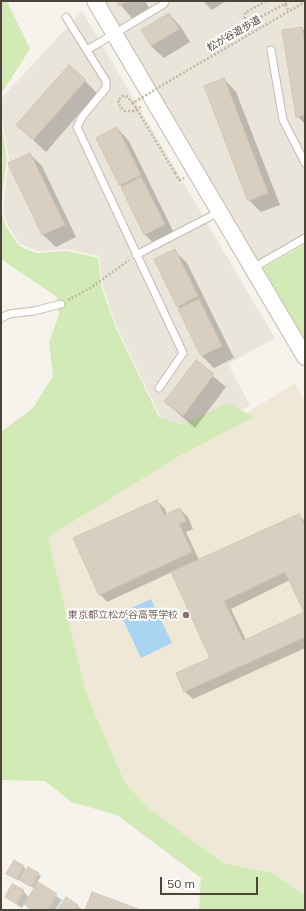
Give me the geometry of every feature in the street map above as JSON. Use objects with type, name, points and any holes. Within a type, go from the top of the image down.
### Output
[{"type":"street","points":[[95,1],[305,357]]},
{"type":"lane","points":[[87,50],[164,4],[165,1]]},
{"type":"lane","points":[[66,17],[106,81],[106,88],[82,116],[77,127],[183,353],[159,388]]},
{"type":"lane","points":[[270,50],[283,120],[305,163]]},
{"type":"lane","points":[[136,255],[220,212]]},
{"type":"lane","points":[[253,268],[305,238]]},
{"type":"lane","points":[[1,318],[9,314],[34,311],[61,304]]},
{"type":"path","points":[[266,1],[245,13],[245,19],[251,22],[289,1]]},
{"type":"path","name":"松が谷遊歩道","points":[[133,102],[305,2]]},
{"type":"path","points":[[284,4],[289,11]]},
{"type":"path","points":[[144,105],[134,111],[125,111],[120,107],[118,100],[123,96],[126,96],[133,102],[175,173],[179,180],[186,178]]},
{"type":"path","points":[[61,304],[92,287],[136,255]]},
{"type":"shaded area","points":[[104,1],[305,1],[305,242],[262,267]]},
{"type":"shaded area","points":[[82,11],[275,338],[228,364],[250,405],[177,451],[117,327],[103,288],[99,256],[67,249],[37,251],[20,244],[7,224],[3,209],[9,158],[1,116],[1,99]]},
{"type":"shaded area","name":"東京都立松が谷高等学校","points":[[295,383],[305,403],[305,896],[272,873],[223,863],[151,810],[125,783],[86,693],[48,537]]},
{"type":"green space","points":[[1,1],[7,1],[30,49],[1,94]]},
{"type":"green space","points":[[1,122],[7,158],[1,206]]},
{"type":"green space","points":[[1,210],[5,225],[19,246],[36,253],[68,251],[98,258],[102,289],[116,328],[159,417],[182,425],[228,403],[254,417],[179,456],[48,537],[86,693],[125,783],[151,810],[223,863],[272,873],[305,896],[305,910],[199,910],[201,878],[117,815],[71,802],[45,781],[1,780],[1,432],[33,408],[53,376],[49,342],[59,315],[57,297],[1,259]]},
{"type":"green space","points":[[305,244],[305,340],[263,268]]},
{"type":"water","points":[[151,599],[172,643],[141,658],[120,613]]},
{"type":"building","points":[[116,1],[128,1],[119,6]]},
{"type":"building","points":[[169,13],[179,29],[151,46],[141,30]]},
{"type":"building","points":[[302,27],[305,46],[305,115],[296,117],[282,30]]},
{"type":"building","points":[[69,65],[86,80],[33,140],[16,125]]},
{"type":"building","points":[[224,78],[268,193],[248,201],[204,86]]},
{"type":"building","points":[[117,127],[141,175],[119,185],[96,138]]},
{"type":"building","points":[[30,153],[65,225],[42,235],[8,163]]},
{"type":"building","points":[[141,177],[165,224],[144,235],[121,187]]},
{"type":"building","points":[[175,249],[198,296],[177,307],[154,259]]},
{"type":"building","points":[[199,299],[222,346],[201,356],[178,309]]},
{"type":"building","points":[[196,360],[214,374],[183,416],[164,402]]},
{"type":"building","points":[[157,500],[164,515],[180,508],[186,521],[179,524],[192,552],[99,595],[73,538]]},
{"type":"building","points":[[299,514],[305,526],[305,637],[184,692],[176,673],[210,658],[171,572]],"holes":[[[285,572],[304,612],[243,641],[224,601]]]},
{"type":"building","points":[[14,860],[24,866],[17,879],[6,874]]},
{"type":"building","points":[[28,867],[39,873],[31,887],[21,881]]},
{"type":"building","points":[[38,882],[57,894],[47,910],[32,910],[24,904]]},
{"type":"building","points":[[12,884],[24,890],[17,904],[5,897]]},
{"type":"building","points":[[92,892],[141,910],[85,910]]},
{"type":"building","points":[[66,897],[78,905],[74,910],[57,910]]},
{"type":"place","name":"東京都立松が谷高等学校","points":[[186,615]]}]
